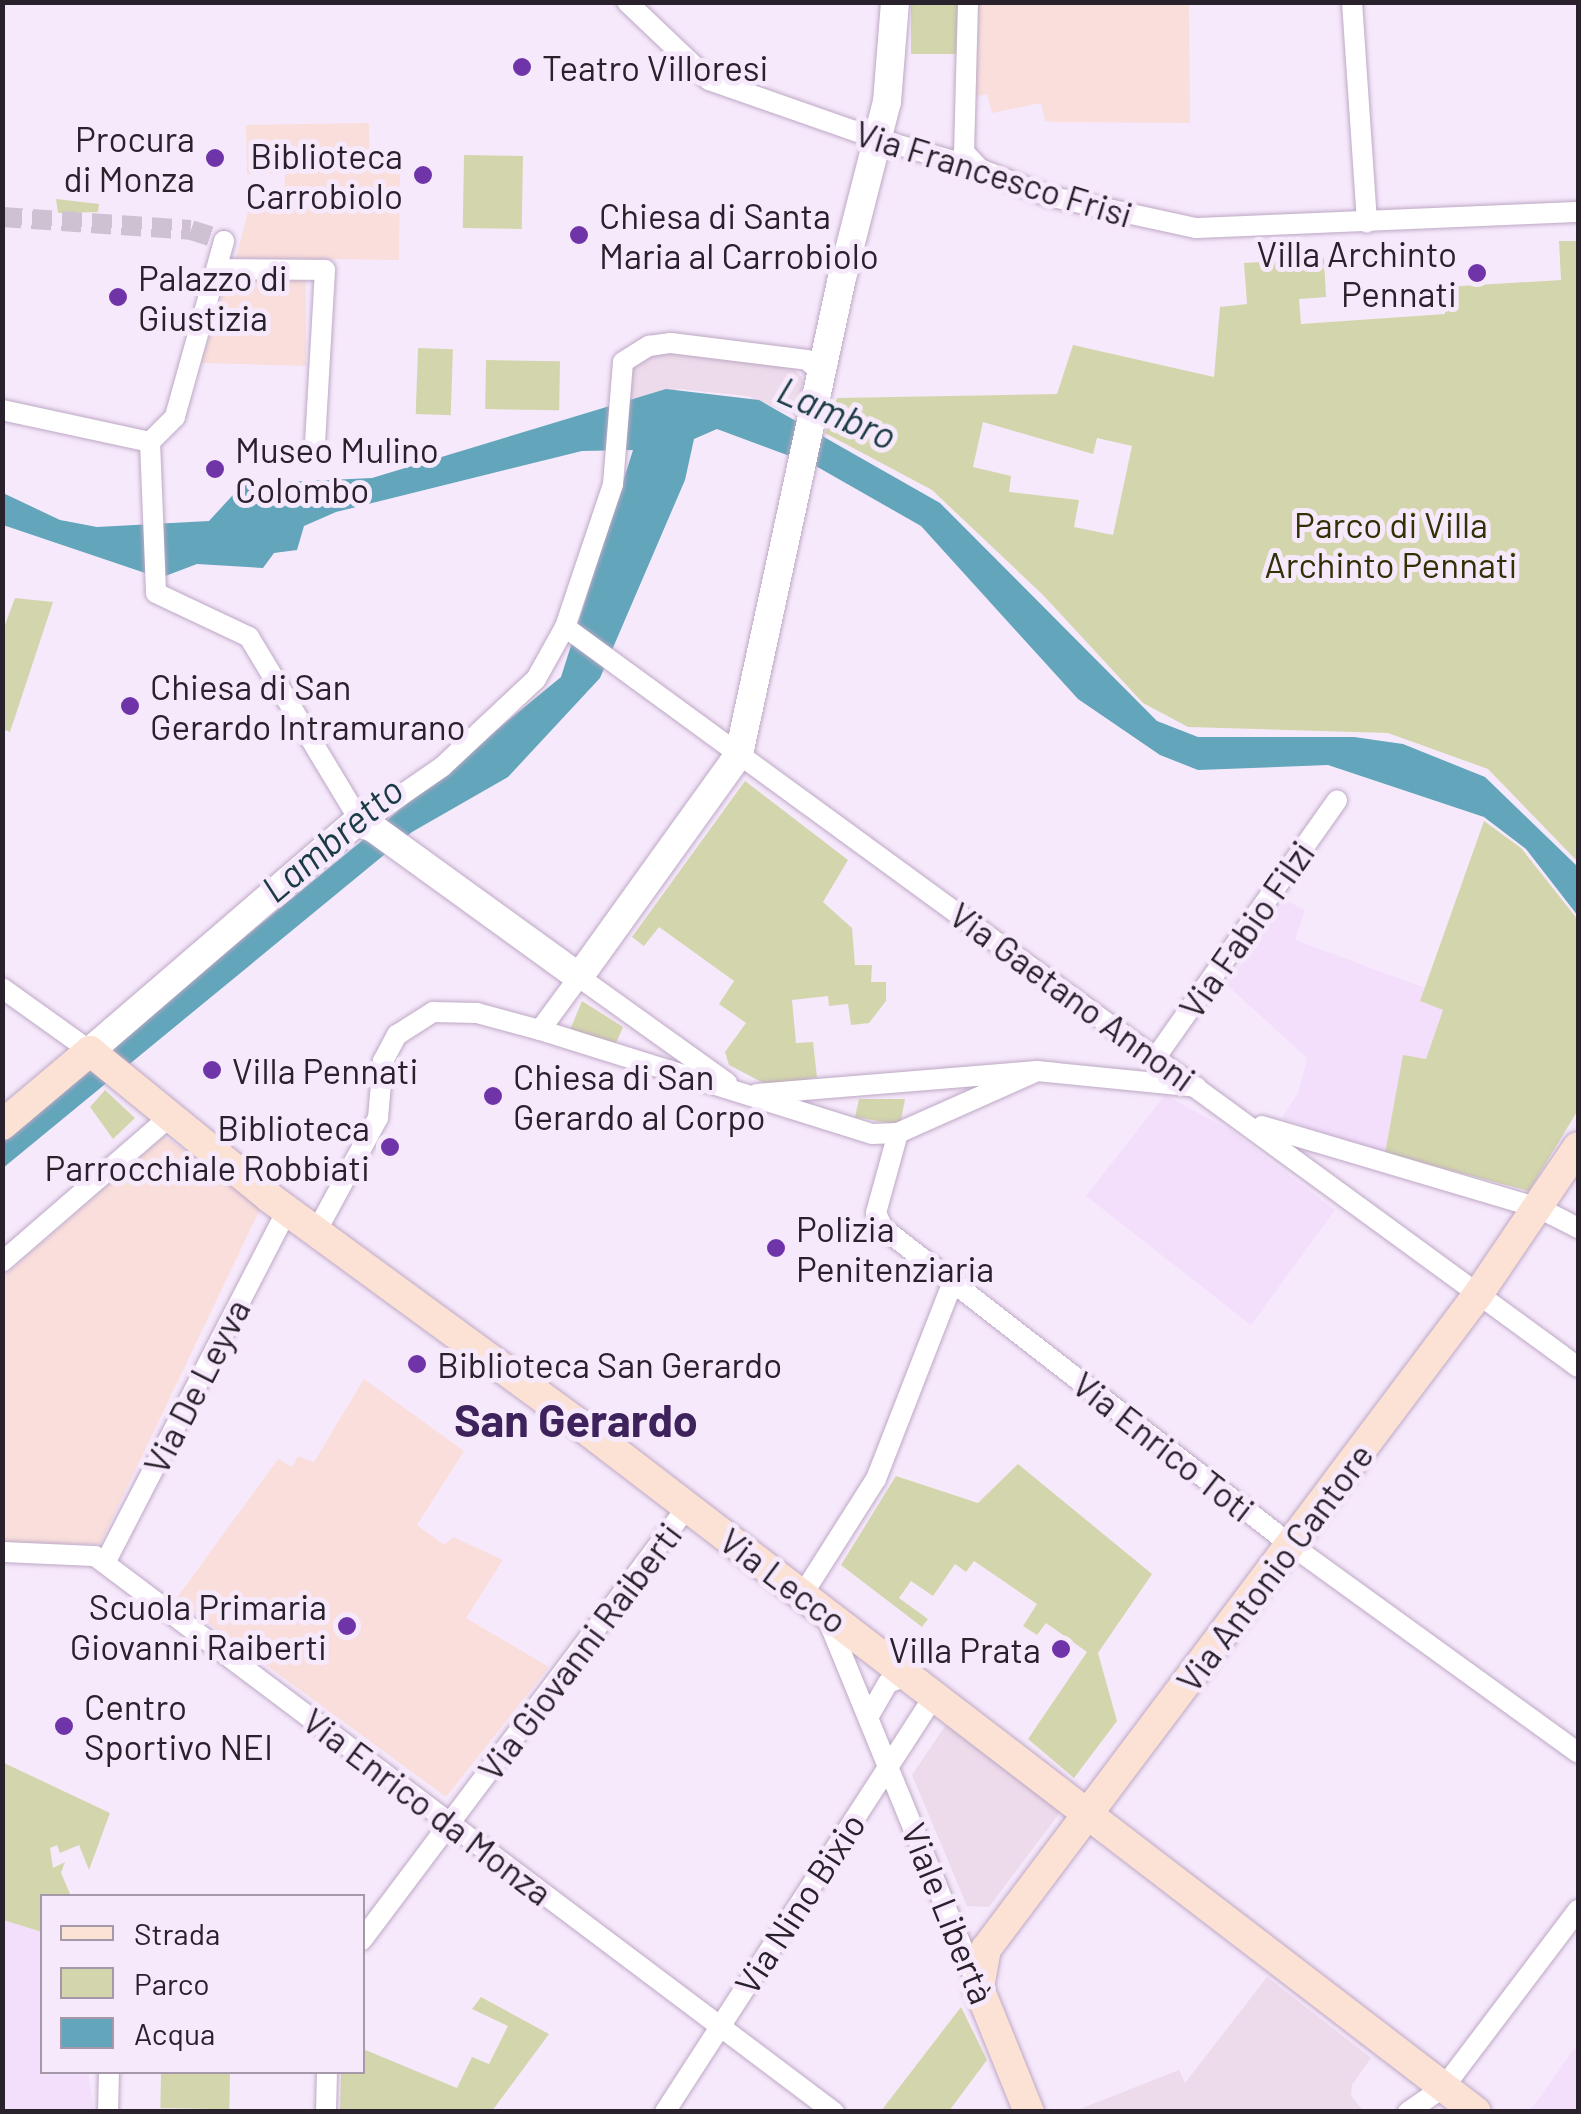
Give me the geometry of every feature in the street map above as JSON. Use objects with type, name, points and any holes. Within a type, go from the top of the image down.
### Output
[{"type":"main road","name":"Via Lecco","points":[[93,1054],[167,1119],[688,1506],[1476,2112]]},
{"type":"main road","points":[[2,1125],[93,1054]]},
{"type":"main road","name":"Via Antonio Cantore","points":[[979,1988],[990,1942],[1479,1293],[1578,1147]]},
{"type":"main road","name":"Viale Libertà","points":[[979,1988],[1029,2112]]},
{"type":"street","name":"Via Francesco Frisi","points":[[627,2],[708,80],[876,138],[953,161],[968,159],[1048,196],[1161,222],[1233,229],[1578,212]]},
{"type":"street","points":[[540,1030],[739,754],[822,373],[887,102],[895,2]]},
{"type":"street","points":[[968,2],[962,143],[968,159]]},
{"type":"street","points":[[1352,2],[1367,222]]},
{"type":"street","points":[[224,240],[175,417],[150,442],[155,586],[249,637],[367,825],[743,1095],[1037,1071],[1202,1088]]},
{"type":"street","points":[[219,269],[324,270],[316,443]]},
{"type":"street","points":[[2,988],[93,1054],[351,824],[367,825],[489,727],[536,679],[569,630],[602,524],[620,449],[623,362],[649,346],[711,346],[807,360],[822,373]]},
{"type":"street","points":[[2,410],[150,442]]},
{"type":"street","name":"Via Gaetano Annoni","points":[[569,630],[1202,1088],[1578,1367]]},
{"type":"street","name":"Via Fabio Filzi","points":[[1156,1057],[1337,800]]},
{"type":"street","points":[[316,1232],[378,1118],[384,1061],[408,1024],[447,1009],[540,1030],[849,1127],[898,1133],[1037,1071]]},
{"type":"street","points":[[909,1083],[923,1109],[920,1120]]},
{"type":"street","points":[[849,1127],[849,1096],[857,1086]]},
{"type":"street","points":[[2,1262],[167,1119]]},
{"type":"street","points":[[1246,1121],[1539,1208],[1578,1228]]},
{"type":"street","name":"Via Enrico Toti","points":[[898,1133],[878,1221],[1292,1545],[1578,1754]]},
{"type":"street","name":"Via De Leyva","points":[[105,1563],[287,1210]]},
{"type":"street","points":[[812,1601],[876,1479],[953,1281]]},
{"type":"street","name":"Via Giovanni Raiberti","points":[[365,1936],[688,1506]]},
{"type":"street","name":"Via Enrico da Monza","points":[[2,1552],[95,1556],[721,2023],[834,2112]]},
{"type":"street","name":"Viale Libertà","points":[[812,1601],[870,1714],[979,1988]]},
{"type":"street","points":[[870,1714],[888,1683],[909,1675]]},
{"type":"street","name":"Via Nino Bixio","points":[[665,2112],[934,1696]]},
{"type":"street","points":[[1408,2112],[1444,2087],[1578,1910]]},
{"type":"street","points":[[108,2112],[109,2074]]},
{"type":"street","points":[[326,2074],[326,2112]]},
{"type":"shaded area","points":[[975,3],[1189,3],[1190,123],[1045,121],[1041,103],[992,113],[987,94],[972,98]]},
{"type":"shaded area","points":[[369,123],[370,172],[400,171],[399,260],[236,258],[250,204],[284,201],[285,173],[247,174],[246,125]]},
{"type":"shaded area","points":[[227,279],[306,280],[306,366],[201,363]]},
{"type":"shaded area","points":[[660,351],[787,360],[803,379],[798,417],[747,396],[679,389],[625,400],[631,365]]},
{"type":"shaded area","points":[[1285,900],[1305,910],[1295,940],[1425,988],[1421,1001],[1443,1010],[1426,1059],[1403,1056],[1385,1153],[1282,1118],[1299,1091],[1307,1058],[1227,985]]},
{"type":"shaded area","points":[[1165,1095],[1230,1130],[1335,1210],[1251,1325],[1086,1196]]},
{"type":"shaded area","points":[[164,1136],[262,1205],[100,1544],[3,1543],[2,1278]]},
{"type":"shaded area","name":"Scuola Primaria Giovanni Raiberti","points":[[364,1379],[464,1451],[417,1525],[444,1545],[453,1537],[503,1560],[466,1618],[549,1667],[446,1797],[176,1599],[278,1459],[292,1467],[298,1456],[314,1462]]},
{"type":"shaded area","points":[[947,1723],[1062,1810],[989,1907],[967,1906],[912,1775]]},
{"type":"shaded area","points":[[2,1920],[40,1931],[40,2074],[88,2074],[94,2111],[3,2111]]},
{"type":"shaded area","points":[[1267,1977],[1371,2058],[1352,2085],[1351,2095],[1363,2111],[1075,2111],[1179,2070],[1185,2083]]},
{"type":"shaded area","points":[[1578,2043],[1578,2111],[1529,2111],[1540,2097]]},
{"type":"green space","points":[[911,3],[959,3],[959,54],[911,54]]},
{"type":"green space","points":[[464,155],[523,156],[522,229],[463,228]]},
{"type":"green space","points":[[56,199],[99,204],[98,212],[58,213]]},
{"type":"green space","name":"Parco di Villa Archinto Pennati","points":[[1559,241],[1578,241],[1578,862],[1488,769],[1388,733],[1188,727],[1143,703],[1043,595],[932,490],[825,433],[837,398],[1057,394],[1073,345],[1214,377],[1220,307],[1247,304],[1244,263],[1324,258],[1326,297],[1299,299],[1301,324],[1445,314],[1444,287],[1561,280]],"holes":[[[983,422],[1093,454],[1097,438],[1132,446],[1113,535],[1074,527],[1079,500],[1009,492],[1011,476],[973,467]]]},
{"type":"green space","points":[[418,348],[453,349],[451,415],[416,414]]},
{"type":"green space","points":[[486,360],[560,361],[559,410],[485,409]]},
{"type":"green space","points":[[15,598],[53,602],[10,732],[3,729],[2,633]]},
{"type":"green space","points":[[745,781],[848,860],[823,902],[852,928],[855,965],[872,965],[871,982],[886,982],[886,1001],[869,1023],[851,1025],[848,1004],[829,1006],[828,996],[792,1000],[796,1043],[813,1042],[817,1077],[771,1087],[729,1065],[725,1052],[746,1023],[719,1004],[734,981],[659,927],[644,946],[632,937]]},
{"type":"green space","points":[[1484,821],[1521,848],[1578,920],[1578,1110],[1529,1191],[1385,1153],[1403,1055],[1426,1059],[1443,1010],[1420,1001]]},
{"type":"green space","points":[[582,1001],[623,1027],[616,1043],[570,1030]]},
{"type":"green space","points":[[105,1090],[135,1118],[113,1139],[90,1107]]},
{"type":"green space","points":[[859,1099],[905,1099],[900,1125],[855,1117]]},
{"type":"green space","points":[[1018,1464],[1152,1574],[1098,1653],[1117,1721],[1074,1778],[1028,1739],[1087,1652],[1046,1623],[1037,1635],[1023,1626],[1037,1604],[974,1561],[966,1572],[955,1564],[933,1596],[911,1581],[899,1598],[928,1619],[922,1627],[841,1565],[896,1476],[978,1503]]},
{"type":"green space","points":[[2,1762],[110,1813],[89,1870],[79,1845],[60,1853],[57,1845],[50,1848],[53,1868],[65,1862],[61,1873],[70,1894],[40,1894],[40,1931],[3,1920]]},
{"type":"green space","points":[[481,1997],[549,2034],[492,2111],[340,2111],[341,2074],[365,2074],[365,2050],[457,2088],[472,2057],[489,2064],[508,2026],[472,2009]]},
{"type":"green space","points":[[961,2007],[987,2060],[949,2111],[881,2111]]},
{"type":"green space","points":[[161,2074],[230,2074],[229,2109],[160,2108]]},
{"type":"water","points":[[666,389],[759,400],[940,503],[1157,721],[1198,737],[1354,737],[1403,744],[1485,777],[1578,867],[1578,916],[1526,849],[1484,817],[1328,765],[1198,770],[1160,755],[1078,699],[921,526],[814,465],[717,429],[694,439],[685,480],[600,678],[508,777],[412,832],[3,1168],[3,1136],[561,677],[633,450],[582,451],[336,512],[304,526],[297,550],[274,553],[263,568],[197,564],[160,578],[3,525],[3,493],[60,520],[97,527],[209,521],[243,484],[372,478]]},
{"type":"tunnel","points":[[2,217],[191,230],[224,241]]},
{"type":"place","name":"Teatro Villoresi","points":[[522,67]]},
{"type":"place","name":"Procura di Monza","points":[[215,158]]},
{"type":"place","name":"Biblioteca Carrobiolo","points":[[423,175]]},
{"type":"place","name":"Chiesa di Santa Maria al Carrobiolo","points":[[579,235]]},
{"type":"place","name":"Villa Archinto Pennati","points":[[1477,273]]},
{"type":"place","name":"Palazzo di Giustizia","points":[[118,297]]},
{"type":"place","name":"Museo Mulino Colombo","points":[[215,469]]},
{"type":"place","name":"Chiesa di San Gerardo Intramurano","points":[[130,706]]},
{"type":"place","name":"Villa Pennati","points":[[212,1070]]},
{"type":"place","name":"Chiesa di San Gerardo al Corpo","points":[[493,1096]]},
{"type":"place","name":"Biblioteca Parrocchiale Robbiati","points":[[390,1147]]},
{"type":"place","name":"Polizia Penitenziaria","points":[[776,1248]]},
{"type":"place","name":"Biblioteca San Gerardo","points":[[417,1364]]},
{"type":"place","name":"Scuola Primaria Giovanni Raiberti","points":[[347,1626]]},
{"type":"place","name":"Villa Prata","points":[[1061,1649]]},
{"type":"place","name":"Centro Sportivo NEI","points":[[64,1726]]},
{"type":"district","name":"San Gerardo","points":[[576,1420]]},
{"type":"water label","name":"Lambro","points":[[837,413]]},
{"type":"water label","name":"Lambretto","points":[[332,839]]}]
